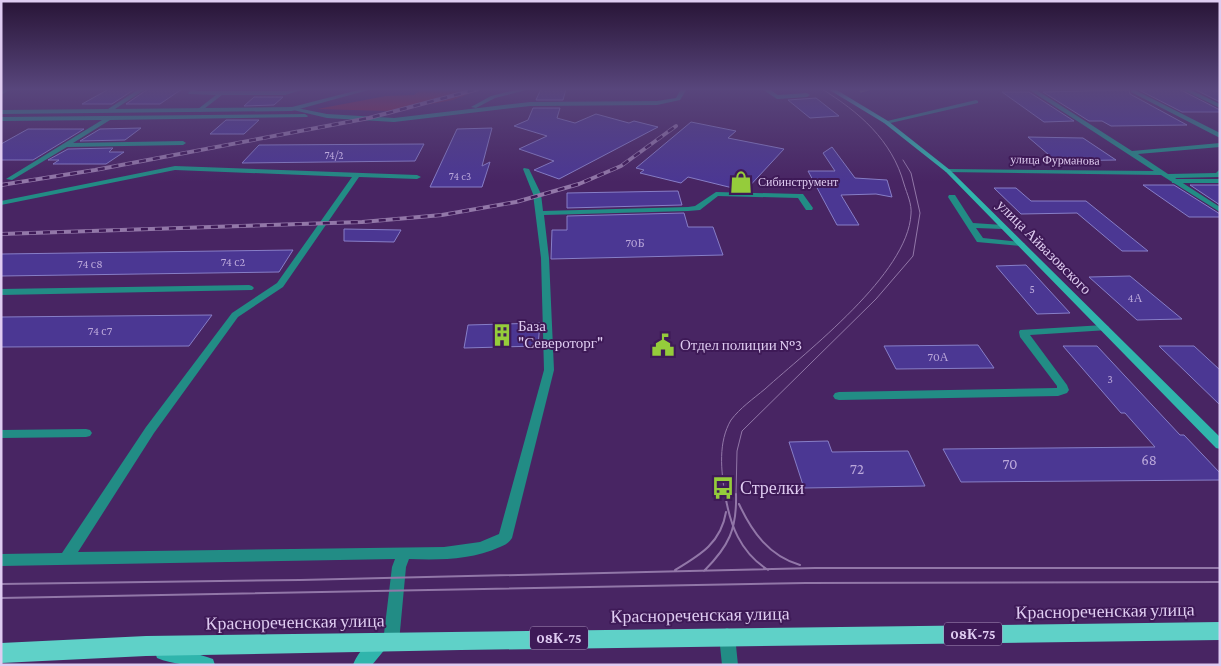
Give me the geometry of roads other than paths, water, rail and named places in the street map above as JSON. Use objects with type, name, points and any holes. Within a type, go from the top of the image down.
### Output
[{"type":"main road","name":"Краснореченская улица","points":[[1,653],[146,646],[727,636],[1220,631]]},
{"type":"street","points":[[10,179],[66,145],[101,120]]},
{"type":"street","name":"улица Айвазовского","points":[[883,120],[948,171],[1220,445]]},
{"type":"street","points":[[886,122],[895,120]]},
{"type":"street","points":[[1080,120],[1220,210]]},
{"type":"street","points":[[1190,120],[1220,136]]},
{"type":"street","points":[[66,145],[183,143]]},
{"type":"street","points":[[1132,153],[1220,145]]},
{"type":"street","points":[[1,203],[175,168],[418,177]]},
{"type":"street","points":[[1,560],[464,552],[485,548],[505,538],[549,370],[545,258],[537,194],[526,169]]},
{"type":"street","name":"улица Фурманова","points":[[948,171],[1216,176],[1219,175],[1220,171]]},
{"type":"street","points":[[66,559],[150,430],[235,315],[280,285],[357,175]]},
{"type":"street","points":[[1175,181],[1220,181]]},
{"type":"street","points":[[539,213],[688,209],[697,208],[716,194],[800,196],[809,208]]},
{"type":"street","points":[[952,197],[976,236],[985,242],[1021,244]]},
{"type":"street","points":[[969,225],[1003,226]]},
{"type":"street","points":[[1,292],[249,288]]},
{"type":"street","points":[[839,396],[1058,392],[1063,390],[1062,386],[1025,337],[1024,332],[1104,328]]},
{"type":"street","points":[[1,434],[86,433]]},
{"type":"street","points":[[361,665],[385,642],[399,567],[404,553]]},
{"type":"street","points":[[727,636],[730,665]]},
{"type":"street","points":[[146,646],[207,665]]},
{"type":"tram line","points":[[725,495],[722,476],[722,447],[731,420],[853,310],[875,286],[893,261],[906,237],[911,206],[899,168],[883,141],[863,120]]},
{"type":"tram line","points":[[736,495],[737,451],[742,431],[876,299],[913,256],[920,213],[911,173],[903,160]]},
{"type":"tram line","points":[[725,494],[733,527]]},
{"type":"tram line","points":[[733,527],[736,495]]},
{"type":"tram line","points":[[739,504],[763,542],[779,556],[800,565]]},
{"type":"tram line","points":[[675,570],[708,547],[719,532],[726,512]]},
{"type":"tram line","points":[[704,571],[720,553],[733,527]]},
{"type":"tram line","points":[[733,527],[750,555],[767,569]]},
{"type":"tram line","points":[[767,569],[1220,568]]},
{"type":"tram line","points":[[704,571],[767,569]]},
{"type":"tram line","points":[[1,584],[300,580],[704,571]]},
{"type":"tram line","points":[[1,598],[806,583],[1220,582]]},
{"type":"railway","points":[[1,185],[95,170],[358,120]]},
{"type":"railway","points":[[1,234],[362,222],[442,215],[516,202],[579,184],[621,166],[676,126]]},
{"type":"place","name":"Сибинструмент","points":[[741,182]]},
{"type":"place","name":"База \"Североторг\"","points":[[502,335]]},
{"type":"place","name":"Отдел полиции №3","points":[[663,345]]},
{"type":"place","name":"Стрелки","points":[[723,488]]}]
